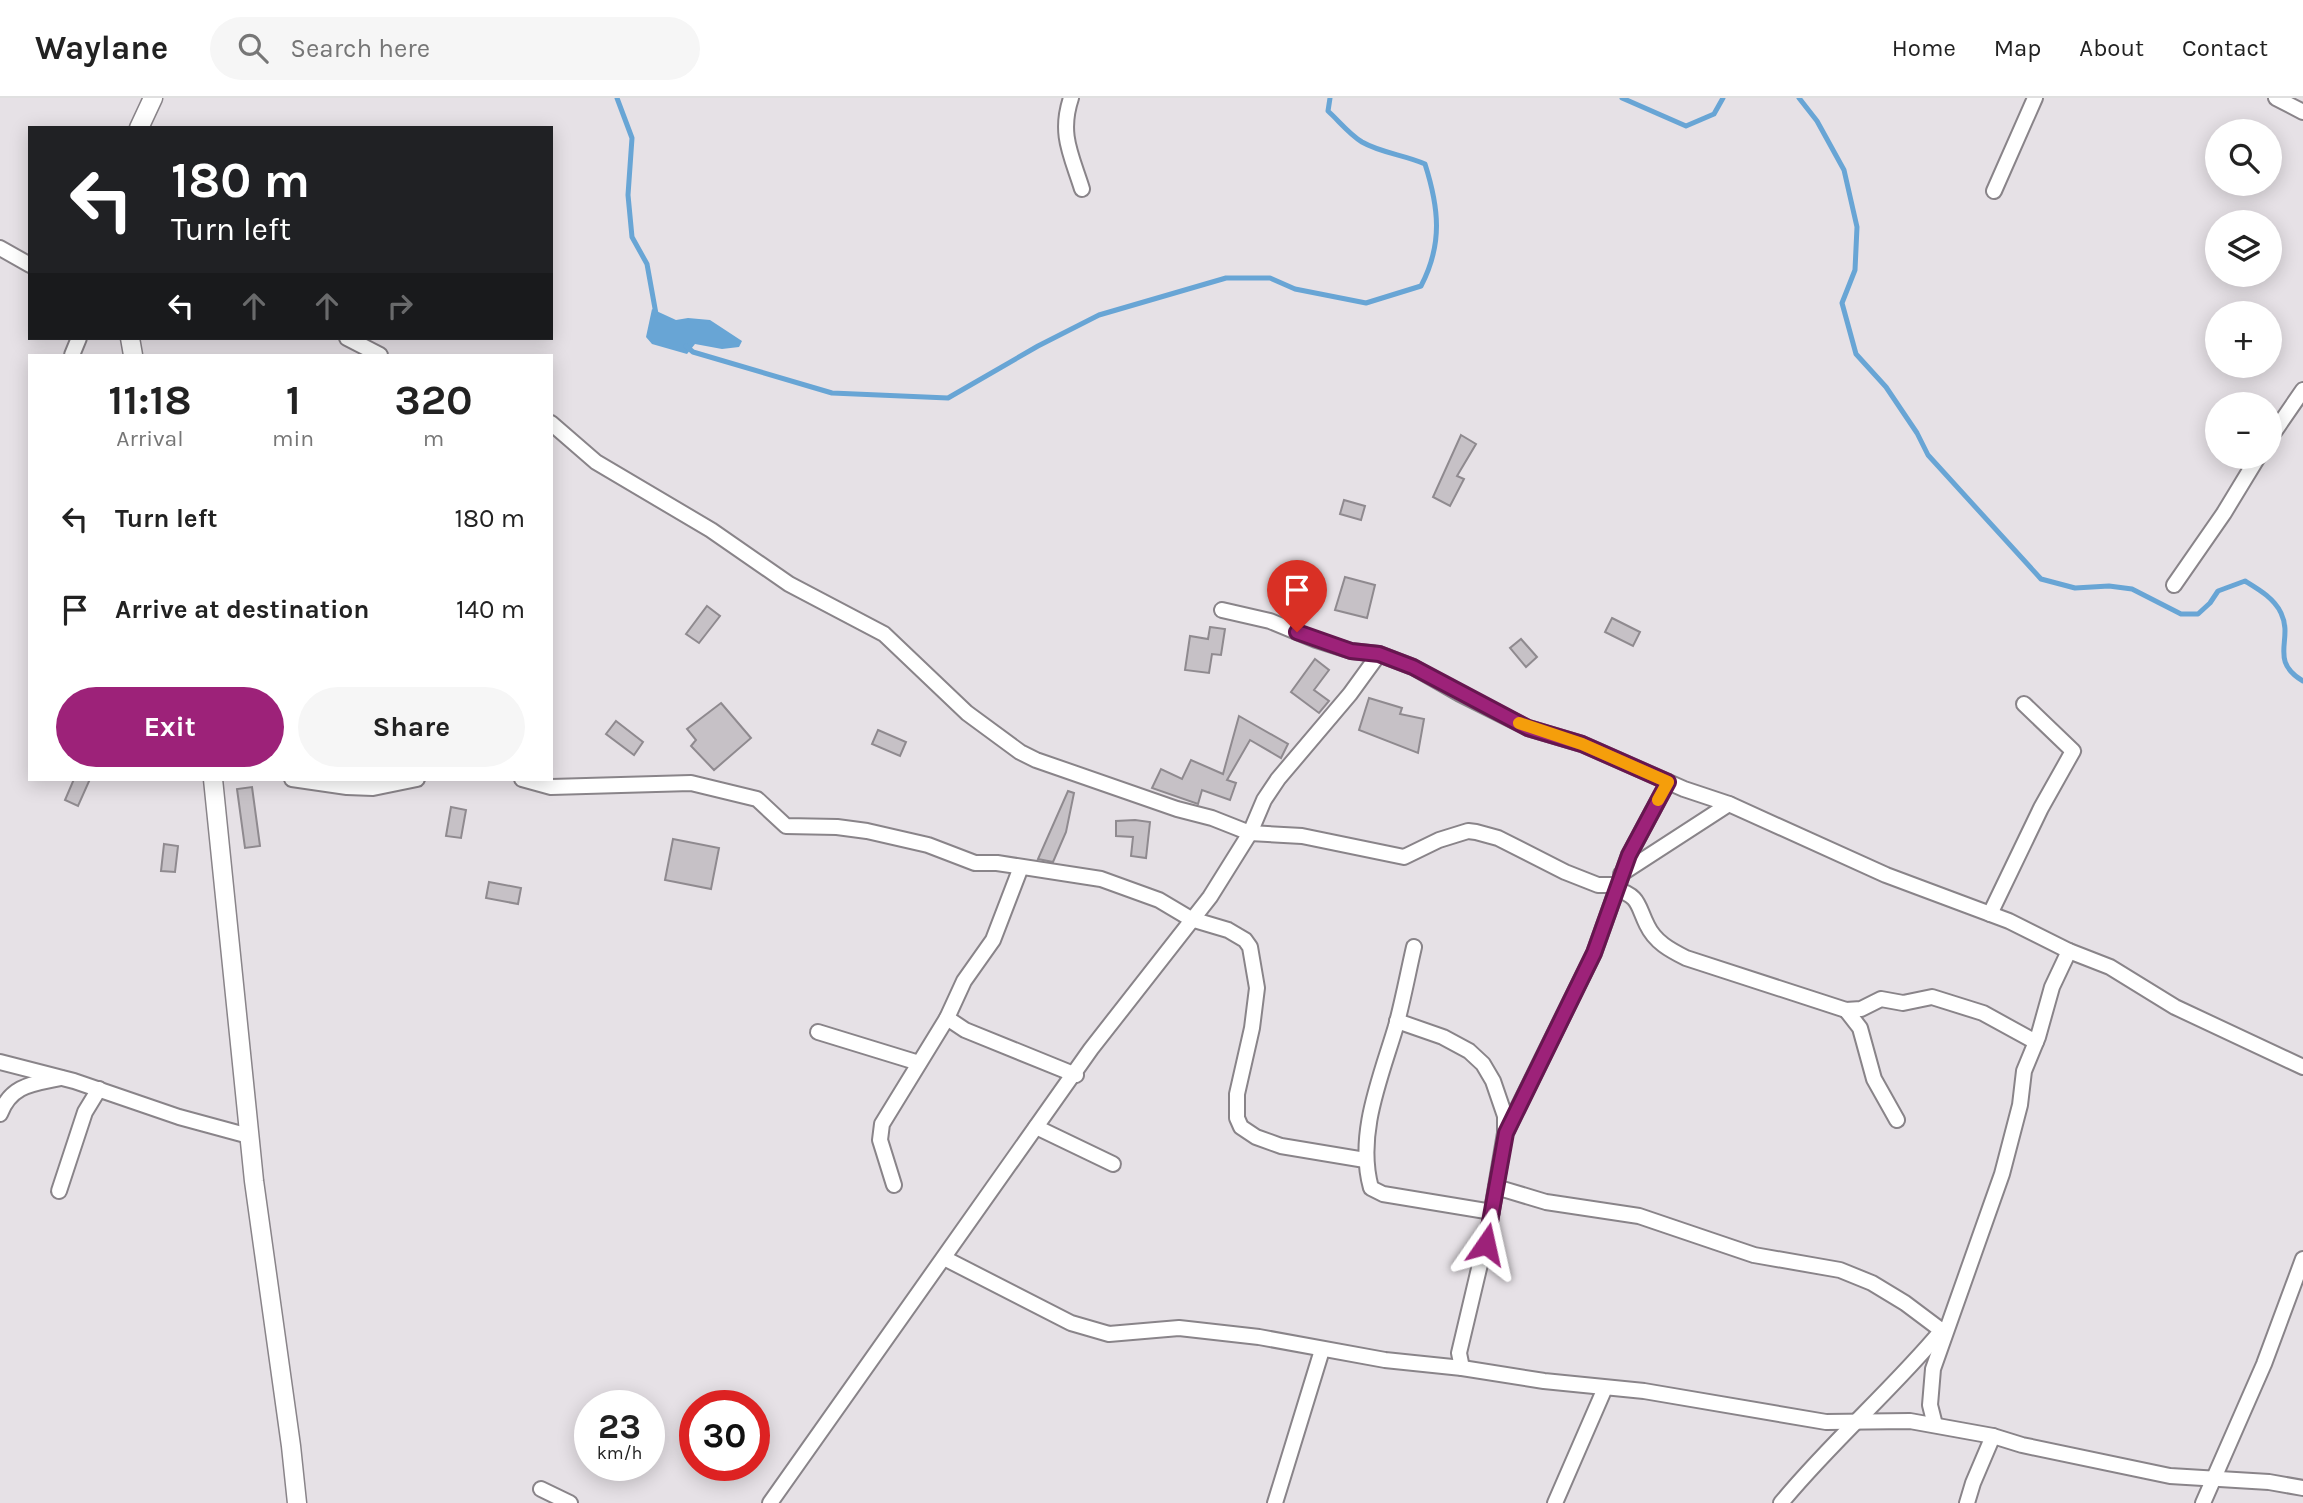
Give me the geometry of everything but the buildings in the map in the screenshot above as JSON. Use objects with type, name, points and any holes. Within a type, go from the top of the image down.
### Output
[{"type":"street","points":[[140,126],[153,98]]},
{"type":"street","points":[[1071,98],[1064,124],[1082,189]]},
{"type":"street","points":[[1994,191],[2035,98]]},
{"type":"street","points":[[2276,98],[2303,112]]},
{"type":"street","points":[[0,247],[28,264]]},
{"type":"street","points":[[351,340],[378,354]]},
{"type":"street","points":[[2282,421],[2303,390]]},
{"type":"street","points":[[553,425],[596,462],[710,530],[789,584],[884,635],[967,713],[1020,752],[1250,833],[1302,836],[1404,857],[1439,840],[1468,831],[1476,832],[1498,838],[1565,872],[1598,885],[1618,883],[1729,804]]},
{"type":"street","points":[[2174,585],[2250,469]]},
{"type":"street","points":[[1222,610],[1270,621],[1316,640],[1351,651],[1379,654],[1413,667],[1528,728],[1582,744],[1668,782],[1729,804],[1886,875],[1990,914],[2110,967],[2175,1007],[2303,1067]]},
{"type":"street","points":[[769,1503],[1131,996],[1210,897],[1250,833],[1264,800],[1278,779],[1379,654]]},
{"type":"street","points":[[1990,914],[2041,808],[2073,751],[2024,704]]},
{"type":"street","points":[[213,781],[249,1136],[297,1503]]},
{"type":"street","points":[[304,781],[347,788],[373,788],[407,781]]},
{"type":"street","points":[[531,781],[551,786],[646,783],[702,785],[758,799],[786,826],[837,827],[867,831],[928,845],[975,863],[997,863],[1101,879],[1159,900],[1191,919],[1228,930],[1245,940],[1250,947],[1257,988],[1252,1028],[1237,1094],[1237,1118],[1241,1127],[1256,1137],[1281,1146],[1364,1160]]},
{"type":"street","points":[[1462,1368],[1459,1353],[1492,1212],[1506,1133],[1594,953],[1618,883],[1668,782]]},
{"type":"street","points":[[894,1185],[879,1132],[947,1018],[964,981],[993,940],[1021,867]]},
{"type":"street","points":[[1618,883],[1640,904],[1646,925],[1666,948],[1686,958],[1846,1010],[1861,1009],[1881,999],[1903,1003],[1932,997],[1983,1013],[2036,1042]]},
{"type":"street","points":[[1414,947],[1397,1021],[1372,1109],[1364,1160],[1371,1188],[1377,1192],[1492,1212]]},
{"type":"street","points":[[1935,1425],[1930,1405],[1931,1384],[1944,1331],[1965,1286],[2002,1174],[2020,1105],[2024,1071],[2036,1042],[2052,987],[2069,951]]},
{"type":"street","points":[[1846,1010],[1860,1028],[1874,1079],[1898,1120]]},
{"type":"street","points":[[947,1018],[965,1030],[1076,1074]]},
{"type":"street","points":[[1397,1021],[1443,1037],[1469,1051],[1483,1065],[1502,1105],[1506,1133]]},
{"type":"street","points":[[818,1031],[919,1063]]},
{"type":"street","points":[[0,1062],[63,1078],[179,1117],[249,1136]]},
{"type":"street","points":[[0,1114],[6,1098],[13,1092],[63,1078]]},
{"type":"street","points":[[59,1191],[85,1112],[99,1089]]},
{"type":"street","points":[[1036,1127],[1113,1164]]},
{"type":"street","points":[[1496,1187],[1546,1202],[1639,1216],[1754,1255],[1840,1270],[1894,1296],[1944,1331]]},
{"type":"street","points":[[944,1258],[1045,1310],[1094,1331],[1131,1334],[1179,1328],[1259,1337],[1322,1350],[1644,1391],[1796,1418],[1854,1422],[1910,1421],[1993,1436],[2022,1445],[2144,1471],[2269,1482],[2303,1488]]},
{"type":"street","points":[[2203,1503],[2263,1364],[2303,1259]]},
{"type":"street","points":[[1781,1503],[1854,1422],[1944,1331]]},
{"type":"street","points":[[1275,1503],[1322,1350]]},
{"type":"street","points":[[1555,1503],[1605,1388]]},
{"type":"street","points":[[1967,1503],[1993,1436]]},
{"type":"street","points":[[541,1489],[569,1503]]},
{"type":"water","points":[[652,309],[676,320],[710,320],[742,341],[739,347],[722,349],[695,344],[687,354],[652,344],[646,337]]},
{"type":"waterway","points":[[617,98],[632,138],[628,195],[632,237],[647,264],[656,314]]},
{"type":"waterway","points":[[686,346],[693,352],[832,393],[948,398],[1038,346],[1099,315],[1226,278],[1270,278],[1295,289],[1366,303],[1421,286],[1433,255],[1437,226],[1425,164],[1377,149],[1357,139],[1328,111],[1330,98]]},
{"type":"waterway","points":[[1622,98],[1686,126],[1714,114],[1723,98]]},
{"type":"waterway","points":[[1799,98],[1817,121],[1844,170],[1857,227],[1855,270],[1842,303],[1856,354],[1886,387],[1917,433],[1928,455],[2041,579],[2075,588],[2109,586],[2132,589],[2181,614],[2198,614],[2218,591],[2245,581],[2265,594],[2281,613],[2285,632],[2284,657],[2293,673],[2303,681]]},
{"type":"slow traffic","points":[[1519,723],[1582,744],[1668,782],[1658,800]]},
{"type":"route","points":[[1297,632],[1351,651],[1379,654],[1413,667],[1528,728],[1582,744],[1668,782],[1629,855],[1594,953],[1506,1133],[1486,1244]]}]
